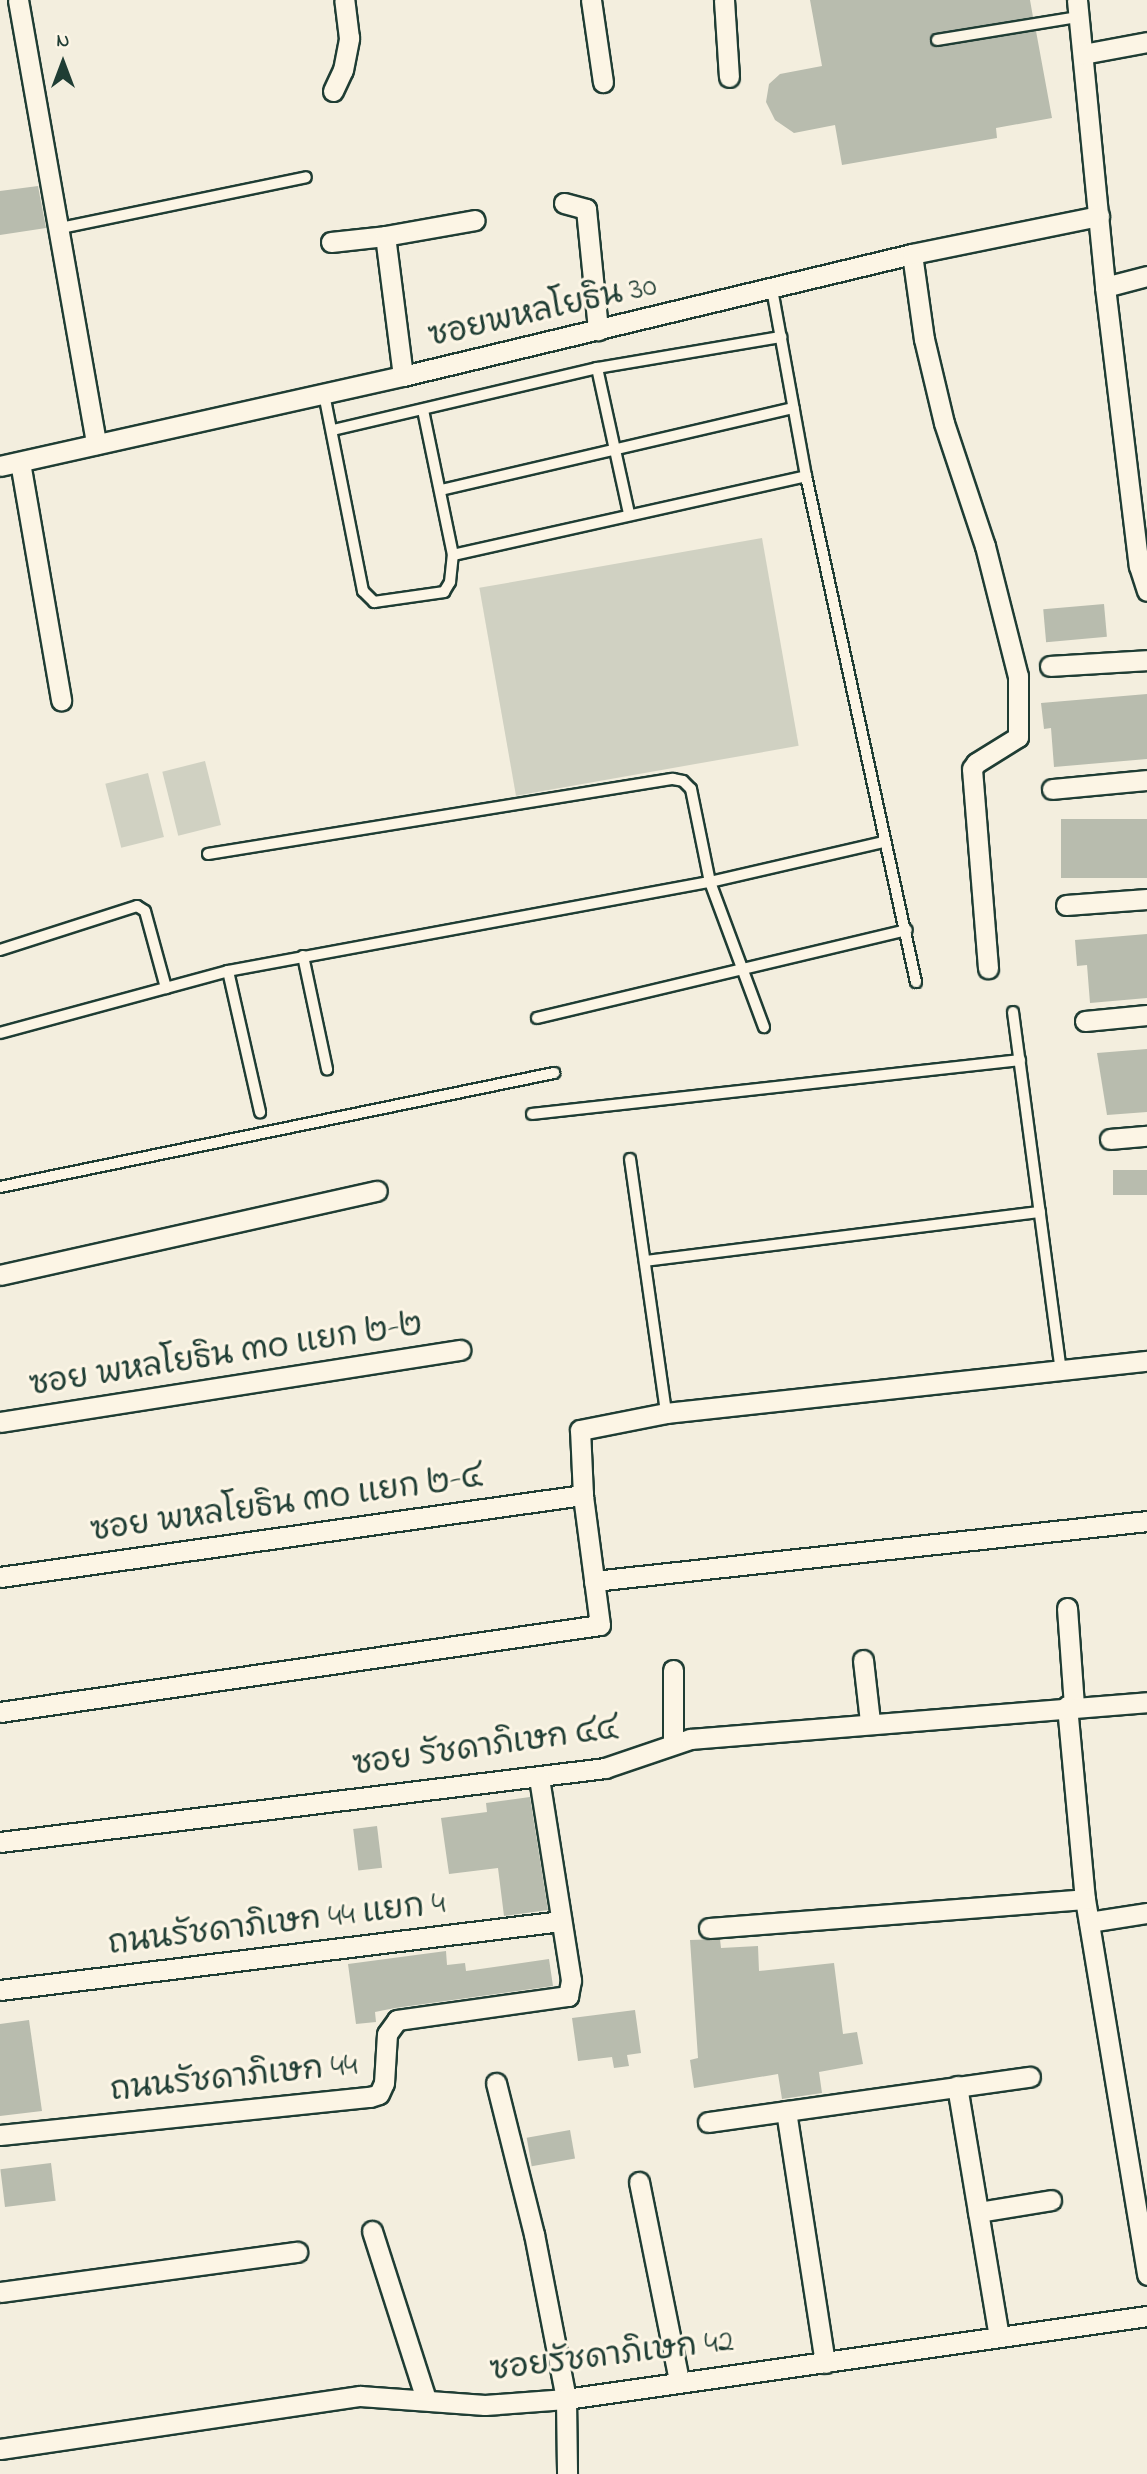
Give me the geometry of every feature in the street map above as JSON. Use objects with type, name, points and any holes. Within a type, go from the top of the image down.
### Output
[{"type":"street","points":[[18,0],[55,229],[96,444]]},
{"type":"street","points":[[333,91],[348,46],[344,0]]},
{"type":"street","points":[[591,0],[603,82]]},
{"type":"street","points":[[724,0],[729,77]]},
{"type":"street","points":[[1078,9],[1105,288],[1139,566],[1147,591]]},
{"type":"street","points":[[1083,54],[1147,42]]},
{"type":"street","points":[[564,203],[586,209],[598,330]]},
{"type":"street","name":"ซอยพหลโยธิน 30","points":[[0,466],[404,376],[912,254],[1099,216]]},
{"type":"street","points":[[331,242],[385,236],[475,220]]},
{"type":"street","points":[[385,236],[404,376]]},
{"type":"street","points":[[912,254],[924,339],[941,411],[960,481],[985,546],[1018,676],[1018,737],[972,769],[988,968]]},
{"type":"street","points":[[1105,288],[1147,276]]},
{"type":"street","points":[[20,462],[61,699]]},
{"type":"street","points":[[1050,666],[1147,660]]},
{"type":"street","points":[[1052,789],[1147,779]]},
{"type":"street","points":[[1066,905],[1147,899]]},
{"type":"street","points":[[1085,1021],[1147,1015]]},
{"type":"street","points":[[1110,1139],[1147,1136]]},
{"type":"street","points":[[0,1275],[377,1191]]},
{"type":"street","name":"ซอย พหลโยธิน ๓๐ แยก ๒-๒","points":[[0,1422],[460,1350]]},
{"type":"street","points":[[0,1712],[600,1625],[583,1494],[580,1430],[666,1413],[1147,1361]]},
{"type":"street","name":"ซอย พหลโยธิน ๓๐ แยก ๒-๔","points":[[0,1577],[583,1494]]},
{"type":"street","points":[[594,1581],[1147,1521]]},
{"type":"street","points":[[1067,1608],[1085,1899],[1142,2212],[1147,2275]]},
{"type":"street","points":[[863,1660],[870,1721]]},
{"type":"street","points":[[673,1670],[673,1741]]},
{"type":"street","name":"ซอย รัชดาภิเษก ๔๔","points":[[0,1842],[540,1777],[626,1763],[673,1741],[870,1721],[1147,1702]]},
{"type":"street","name":"ถนนรัชดาภิเษก 44","points":[[0,2135],[379,2094],[384,2083],[387,2034],[397,2020],[568,1996],[571,1980],[540,1777]]},
{"type":"street","points":[[709,1928],[1085,1899]]},
{"type":"street","points":[[1089,1922],[1147,1913]]},
{"type":"street","name":"ถนนรัชดาภิเษก 44 แยก 4","points":[[0,1990],[561,1921]]},
{"type":"street","points":[[708,2122],[1030,2077]]},
{"type":"street","points":[[496,2083],[534,2234],[566,2399],[567,2474]]},
{"type":"street","points":[[957,2086],[999,2337]]},
{"type":"street","points":[[786,2111],[825,2363]]},
{"type":"street","points":[[639,2182],[679,2380]]},
{"type":"street","points":[[978,2212],[1051,2200]]},
{"type":"street","points":[[372,2231],[426,2399]]},
{"type":"street","points":[[0,2292],[297,2252]]},
{"type":"street","name":"ซอยรัชดาภิเษก 42","points":[[0,2449],[359,2396],[485,2405],[566,2399],[679,2380],[825,2363],[1147,2316]]},
{"type":"lane","points":[[937,40],[1078,9]]},
{"type":"lane","points":[[55,229],[306,177]]},
{"type":"lane","points":[[772,289],[806,476],[883,842],[907,930],[916,982]]},
{"type":"lane","points":[[333,430],[597,368],[781,337]]},
{"type":"lane","points":[[597,368],[629,513]]},
{"type":"lane","points":[[324,394],[367,597],[374,602],[444,592],[450,582],[453,555],[423,410]]},
{"type":"lane","points":[[441,490],[794,408]]},
{"type":"lane","points":[[453,555],[629,513],[806,476]]},
{"type":"lane","points":[[208,854],[673,779],[691,789],[710,882],[746,971],[764,1027]]},
{"type":"lane","points":[[0,1033],[228,971],[710,882],[883,842]]},
{"type":"lane","points":[[0,950],[137,906],[145,911],[166,988]]},
{"type":"lane","points":[[537,1018],[746,971],[907,930]]},
{"type":"lane","points":[[303,956],[327,1069]]},
{"type":"lane","points":[[228,971],[260,1112]]},
{"type":"lane","points":[[1013,1012],[1061,1371]]},
{"type":"lane","points":[[532,1114],[1020,1060]]},
{"type":"lane","points":[[0,1187],[554,1073]]},
{"type":"lane","points":[[630,1159],[666,1413]]},
{"type":"lane","points":[[645,1261],[1040,1212]]},
{"type":"shaded area","points":[[762,538],[799,746],[516,796],[479,588]]},
{"type":"shaded area","points":[[205,761],[221,825],[178,836],[162,772]]},
{"type":"shaded area","points":[[148,773],[164,837],[121,848],[105,784]]},
{"type":"building","points":[[810,0],[1030,0],[1033,17],[936,33],[930,42],[938,47],[1036,31],[1052,118],[996,128],[997,138],[842,165],[835,125],[794,133],[775,120],[766,102],[769,84],[780,74],[822,66]]},
{"type":"building","points":[[38,186],[46,228],[0,235],[0,191]]},
{"type":"building","points":[[1104,604],[1107,637],[1046,642],[1043,609]]},
{"type":"building","points":[[1147,694],[1147,759],[1054,767],[1051,728],[1044,729],[1041,703]]},
{"type":"building","points":[[1061,819],[1147,819],[1147,878],[1061,878]]},
{"type":"building","points":[[1147,934],[1147,998],[1090,1003],[1087,965],[1077,966],[1075,940]]},
{"type":"building","points":[[1147,1049],[1147,1112],[1107,1115],[1097,1053]]},
{"type":"building","points":[[1113,1170],[1147,1170],[1147,1195],[1113,1195]]},
{"type":"building","points":[[530,1797],[548,1910],[504,1916],[498,1868],[449,1874],[441,1818],[487,1812],[486,1803]]},
{"type":"building","points":[[377,1826],[382,1868],[358,1871],[353,1829]]},
{"type":"building","points":[[720,1939],[721,1948],[758,1946],[759,1971],[834,1963],[843,2034],[857,2032],[863,2064],[819,2072],[822,2093],[782,2099],[778,2074],[694,2088],[690,2060],[698,2058],[690,1940]]},
{"type":"building","points":[[446,1951],[447,1965],[465,1963],[466,1971],[549,1959],[553,1986],[395,2008],[375,2012],[376,2022],[356,2024],[348,1964]]},
{"type":"building","points":[[635,2010],[641,2053],[627,2055],[629,2066],[614,2068],[612,2057],[578,2061],[572,2018]]},
{"type":"building","points":[[29,2020],[42,2111],[0,2116],[0,2024]]},
{"type":"building","points":[[570,2130],[575,2159],[532,2166],[527,2138]]},
{"type":"building","points":[[51,2163],[56,2201],[5,2207],[0,2169]]}]
